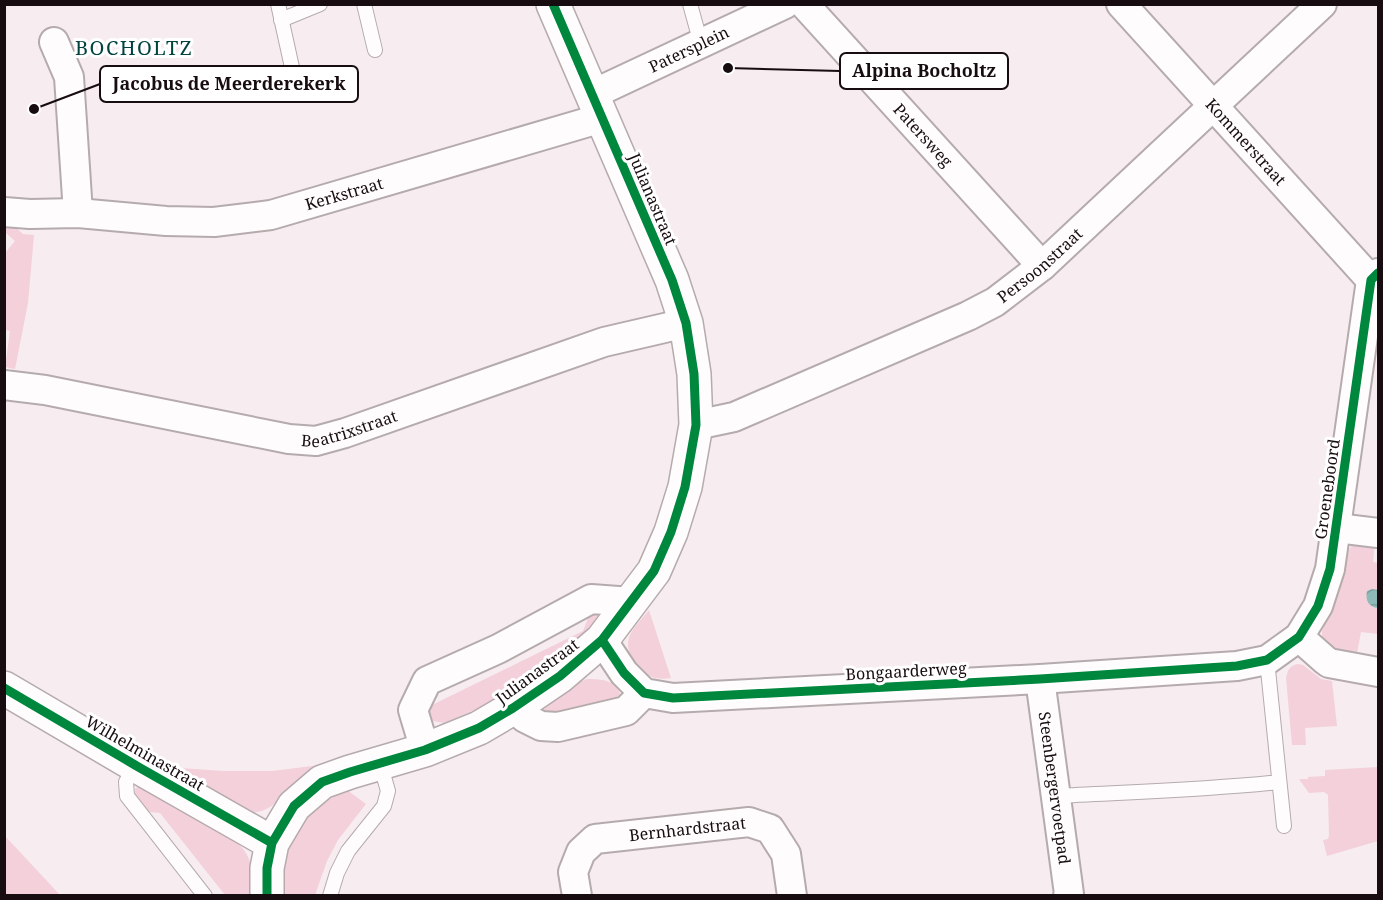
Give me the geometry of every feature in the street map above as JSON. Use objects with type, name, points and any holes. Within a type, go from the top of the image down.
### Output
[{"type":"street","name":"Julianastraat","points":[[272,843],[294,806],[322,782],[425,750],[479,728],[560,676],[602,640],[632,602],[654,571],[671,532],[685,487],[696,425],[694,374],[686,323],[672,280],[553,4]]},
{"type":"street","name":"Patersplein","points":[[597,106],[700,44],[785,4]]},
{"type":"street","name":"Patersweg","points":[[804,4],[1042,266]]},
{"type":"street","name":"Kommerstraat","points":[[1121,4],[1375,276]]},
{"type":"street","name":"Persoonstraat","points":[[696,425],[734,417],[995,302],[1042,266],[1322,4]]},
{"type":"street","points":[[54,42],[69,77],[78,213]]},
{"type":"street","name":"Kerkstraat","points":[[4,212],[78,213],[166,221],[214,222],[271,215],[597,106]]},
{"type":"street","name":"Groeneboord","points":[[1237,666],[1267,660],[1299,637],[1318,606],[1330,569],[1375,276]]},
{"type":"street","name":"Beatrixstraat","points":[[4,385],[45,390],[289,439],[316,441],[345,433],[604,342],[686,323]]},
{"type":"street","points":[[1337,528],[1378,532]]},
{"type":"street","name":"Julianastraat","points":[[425,750],[413,710],[427,681],[498,649],[591,599],[632,602]]},
{"type":"street","points":[[1299,637],[1329,663],[1378,672]]},
{"type":"street","points":[[602,640],[624,673],[644,693]]},
{"type":"street","name":"Bongaarderweg","points":[[644,693],[674,698],[1237,666]]},
{"type":"street","name":"Steenbergervoetpad","points":[[1040,679],[1068,896]]},
{"type":"street","name":"Wilhelminastraat","points":[[4,688],[272,843]]},
{"type":"street","name":"Julianastraat","points":[[513,708],[525,718],[541,726],[558,727],[626,711],[644,693]]},
{"type":"street","name":"Bernhardstraat","points":[[577,896],[573,872],[581,852],[595,839],[749,822],[770,829],[786,854],[792,896]]},
{"type":"street","points":[[267,896],[267,868],[272,843]]},
{"type":"lane","points":[[230,93],[293,72],[278,4]]},
{"type":"lane","points":[[281,20],[320,4]]},
{"type":"lane","points":[[364,4],[375,50]]},
{"type":"lane","points":[[690,4],[700,44]]},
{"type":"lane","points":[[1267,660],[1284,826]]},
{"type":"lane","points":[[330,896],[337,873],[348,851],[384,806],[388,791],[380,763]]},
{"type":"lane","points":[[135,765],[126,782],[127,796],[205,896]]},
{"type":"lane","points":[[1056,796],[1195,790],[1279,782]]},
{"type":"shaded area","points":[[7,220],[23,234],[34,235],[28,303],[15,369],[5,367],[10,331],[5,330],[5,253],[15,241],[5,232]]},
{"type":"shaded area","points":[[1358,541],[1375,541],[1373,562],[1378,563],[1378,634],[1361,632],[1357,653],[1333,648],[1324,642],[1322,631],[1340,587],[1349,550]]},
{"type":"shaded area","points":[[592,608],[597,611],[597,617],[587,631],[538,675],[488,704],[444,723],[432,721],[427,715],[433,687],[434,704],[583,631]]},
{"type":"shaded area","points":[[649,610],[671,678],[652,677],[642,672],[629,652],[630,634]]},
{"type":"shaded area","points":[[1298,664],[1303,665],[1321,679],[1332,681],[1337,726],[1305,728],[1306,745],[1292,745],[1286,678],[1289,669]]},
{"type":"shaded area","points":[[587,679],[606,681],[614,685],[623,701],[547,721],[536,715],[579,682]]},
{"type":"shaded area","points":[[320,765],[268,808],[246,813],[165,767],[272,771]]},
{"type":"shaded area","points":[[1378,767],[1378,841],[1327,856],[1323,840],[1328,839],[1329,835],[1328,795],[1324,792],[1309,793],[1299,779],[1325,776],[1325,770]]},
{"type":"shaded area","points":[[140,785],[232,838],[248,857],[253,895],[225,895],[160,813],[148,812],[135,796],[135,789]]},
{"type":"shaded area","points":[[347,790],[366,804],[338,840],[327,861],[315,895],[283,896],[282,867],[285,854],[297,830],[324,802]]},
{"type":"shaded area","points":[[5,836],[60,895],[5,895]]},
{"type":"water","points":[[1378,590],[1378,608],[1367,601],[1367,591]]},
{"type":"cycle path","points":[[267,896],[267,868],[272,843],[294,806],[322,782],[425,750],[479,728],[560,676],[602,640],[654,571],[671,532],[685,487],[696,425],[694,374],[686,323],[672,280],[553,4]]},
{"type":"cycle path","points":[[602,640],[624,673],[644,693],[673,698],[1040,679],[1237,666],[1267,660],[1299,637],[1318,606],[1330,569],[1371,280],[1378,273]]},
{"type":"cycle path","points":[[4,688],[272,843]]},
{"type":"place","name":"Alpina Bocholtz","points":[[728,68]]},
{"type":"place","name":"Jacobus de Meerderekerk","points":[[34,109]]},
{"type":"district","name":"BOCHOLTZ","points":[[134,48]]}]
